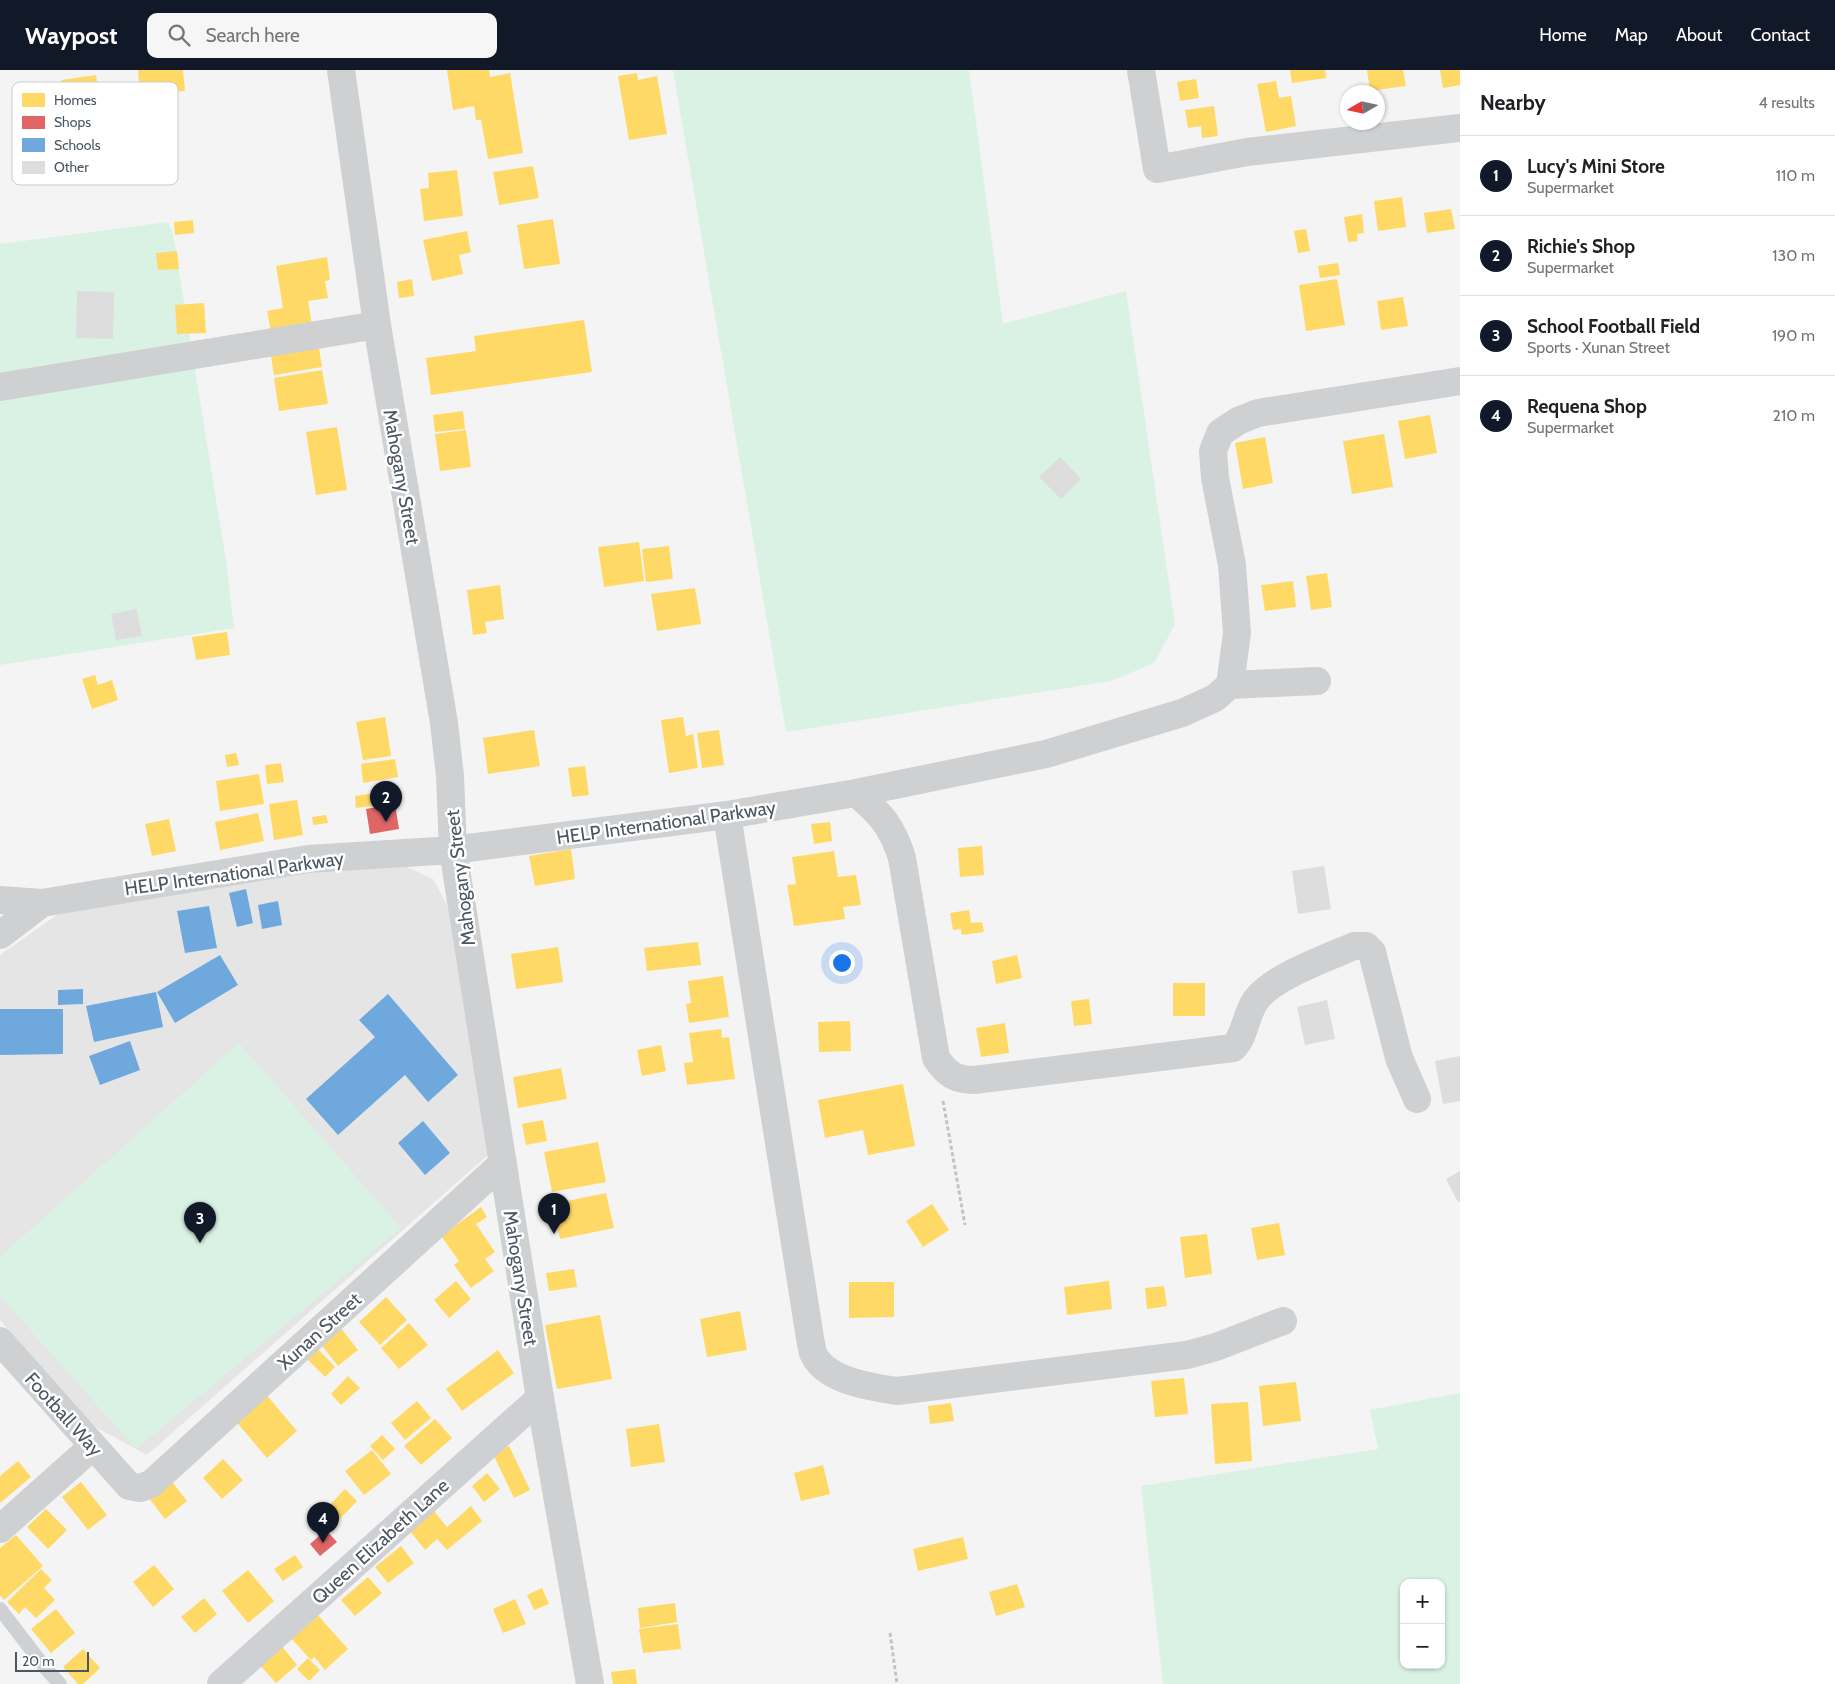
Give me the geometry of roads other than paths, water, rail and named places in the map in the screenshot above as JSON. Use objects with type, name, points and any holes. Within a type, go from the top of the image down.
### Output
[{"type":"street","name":"Mahogany Street","points":[[341,70],[377,326],[444,723],[450,776],[453,850],[540,1398],[590,1684]]},
{"type":"street","points":[[1141,70],[1157,169],[1248,152],[1460,128]]},
{"type":"street","points":[[0,387],[377,326]]},
{"type":"street","points":[[1317,681],[1230,685],[1237,633],[1232,565],[1215,478],[1213,451],[1220,433],[1238,421],[1258,413],[1460,381]]},
{"type":"street","name":"HELP International Parkway","points":[[0,900],[42,903],[308,859],[453,850],[727,815],[856,793],[1046,754],[1182,713],[1215,698],[1230,685]]},
{"type":"street","points":[[856,793],[887,822],[896,838],[902,858],[936,1058],[947,1074],[961,1080],[974,1080],[1233,1048],[1239,1042],[1251,1007],[1260,994],[1272,984],[1354,946],[1366,946],[1372,952],[1399,1058],[1417,1099]]},
{"type":"street","points":[[727,815],[810,1338],[814,1354],[821,1364],[835,1374],[872,1387],[897,1392],[1187,1355],[1216,1347],[1283,1321]]},
{"type":"street","points":[[0,935],[42,903]]},
{"type":"street","name":"Xunan Street","points":[[129,1486],[140,1488],[151,1484],[504,1163]]},
{"type":"street","name":"Football Way","points":[[0,1342],[129,1486]]},
{"type":"street","name":"Queen Elizabeth Lane","points":[[221,1684],[540,1398]]},
{"type":"street","points":[[0,1529],[93,1446]]},
{"type":"lane","points":[[0,1608],[46,1669],[60,1684]]},
{"type":"place","name":"Richie's Shop","points":[[386,822]]},
{"type":"place","name":"Lucy's Mini Store","points":[[554,1234]]},
{"type":"place","name":"School Football Field","points":[[200,1243]]},
{"type":"place","name":"Requena Shop","points":[[323,1543]]}]
